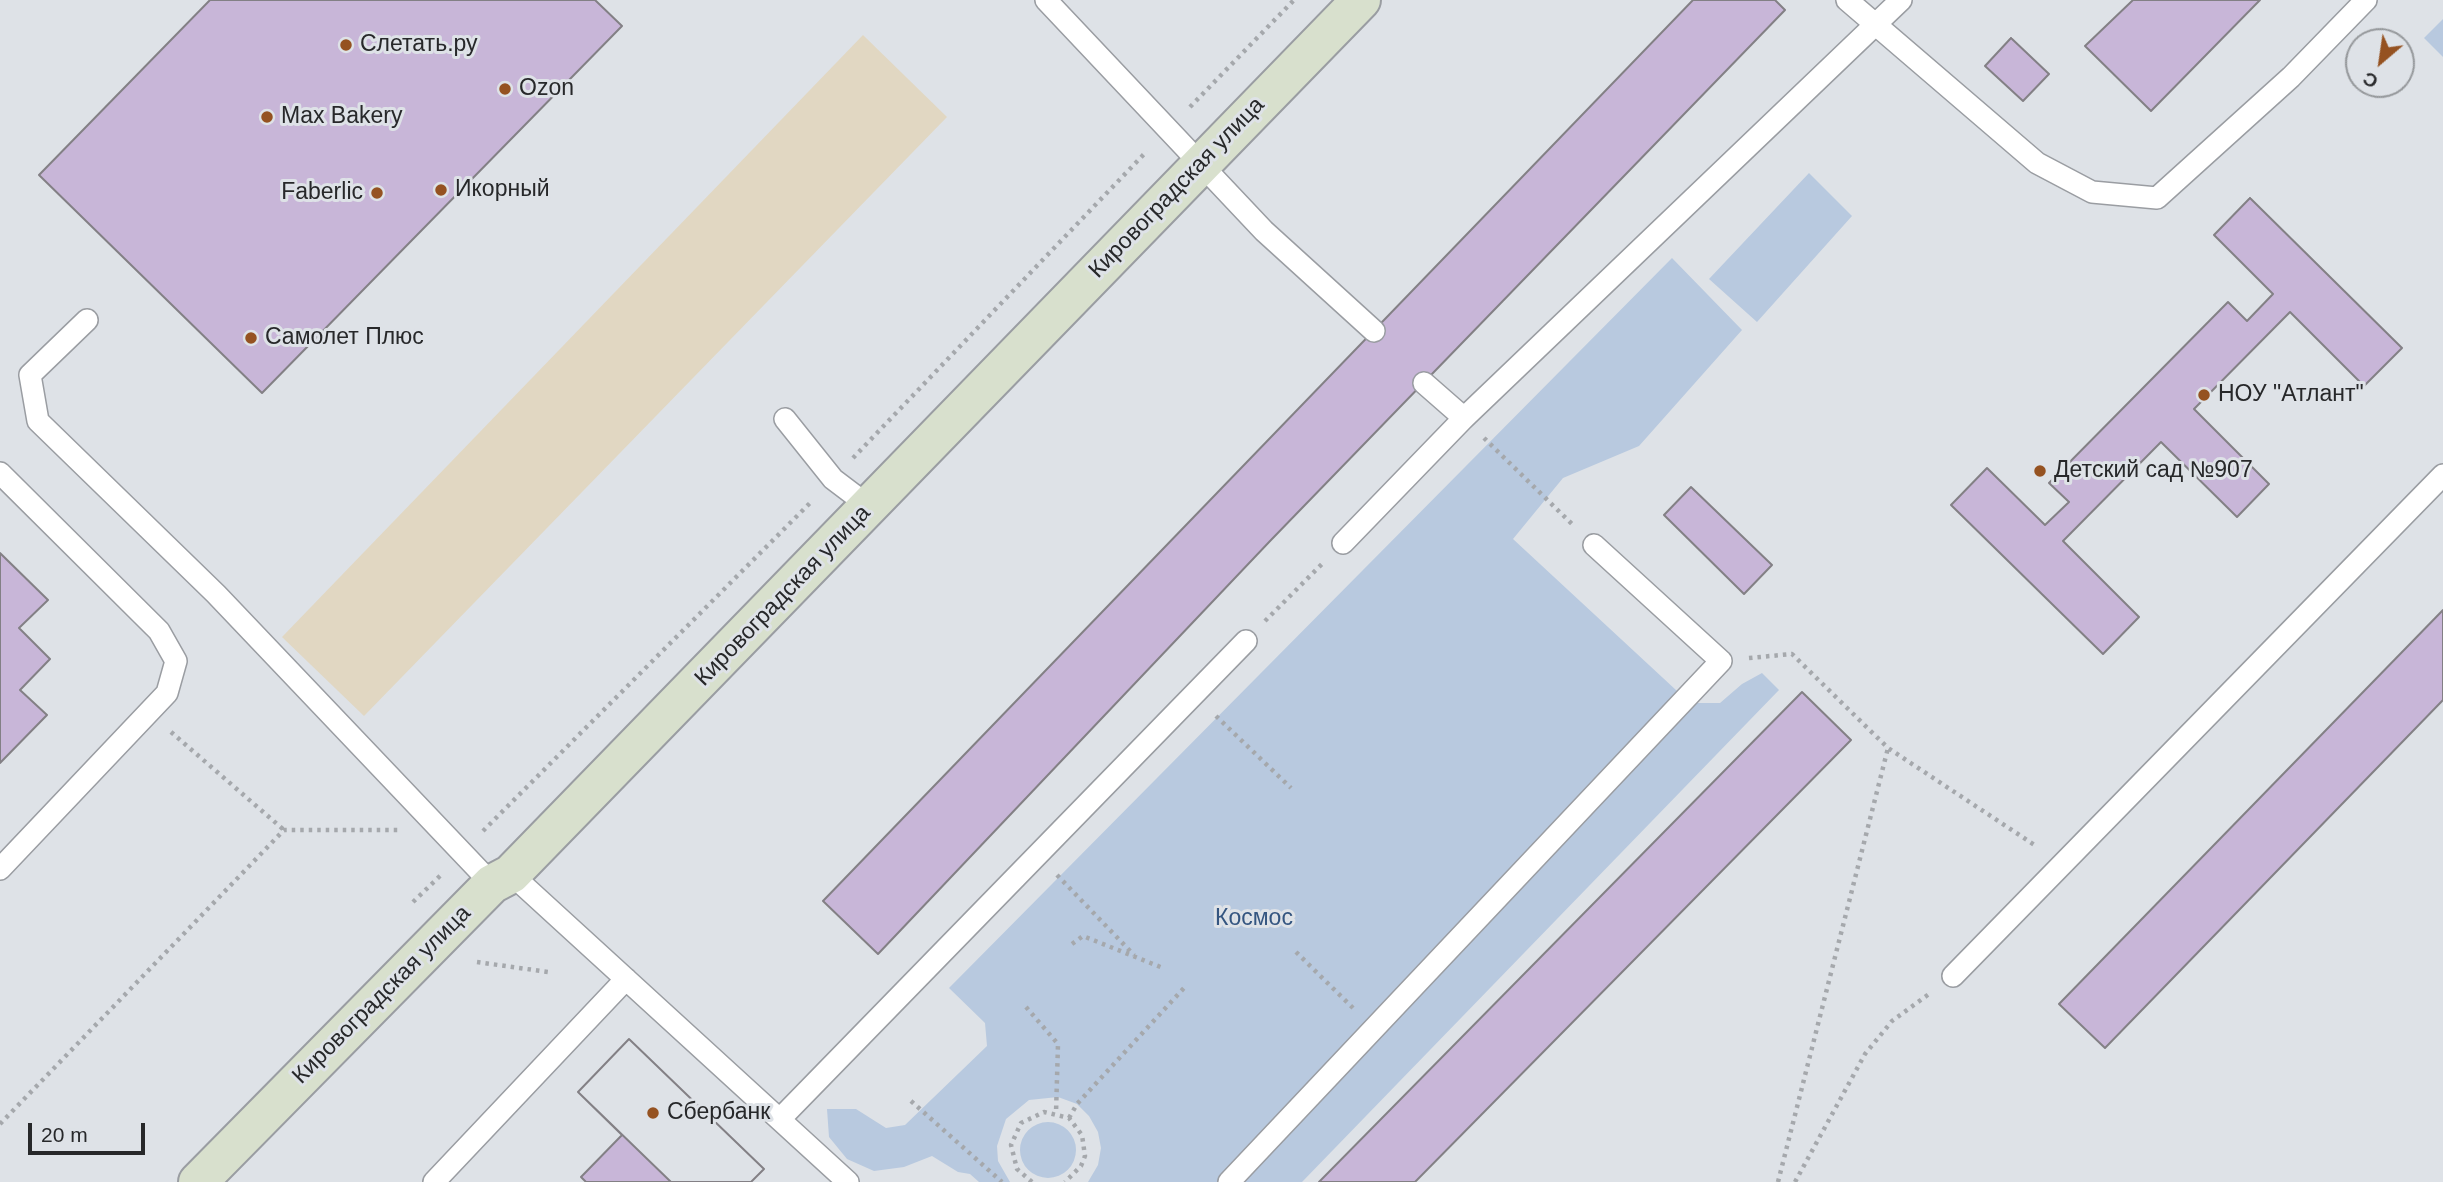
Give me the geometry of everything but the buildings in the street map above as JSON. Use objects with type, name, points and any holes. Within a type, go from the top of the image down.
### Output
[{"type":"street","name":"Кировоградская улица","points":[[198,1182],[870,507],[1360,0]]},
{"type":"lane","points":[[1046,0],[1264,230],[1374,331]]},
{"type":"lane","points":[[1847,0],[2037,163],[2092,192],[2157,198],[2291,77],[2366,0]]},
{"type":"lane","points":[[1343,543],[1464,418],[1876,27],[1901,0]]},
{"type":"lane","points":[[87,320],[30,375],[37,421],[216,594],[462,853],[501,879],[626,979],[781,1118],[837,1179]]},
{"type":"lane","points":[[1424,383],[1464,418]]},
{"type":"lane","points":[[785,419],[833,479],[870,507]]},
{"type":"lane","points":[[0,474],[159,631],[176,661],[167,693],[0,869]]},
{"type":"lane","points":[[1953,976],[2443,475]]},
{"type":"lane","points":[[1229,1182],[1721,661],[1594,545]]},
{"type":"lane","points":[[781,1118],[1246,641]]},
{"type":"lane","points":[[434,1182],[626,979]]},
{"type":"path","points":[[413,902],[833,479],[1294,0]]},
{"type":"path","points":[[1464,418],[1594,545]]},
{"type":"path","points":[[1246,641],[1343,543]]},
{"type":"path","points":[[1721,661],[1792,654],[1888,748],[2063,864]]},
{"type":"path","points":[[1194,695],[1292,788]]},
{"type":"path","points":[[150,713],[284,830],[405,830]]},
{"type":"path","points":[[1778,1182],[1888,748]]},
{"type":"path","points":[[0,1124],[284,830]]},
{"type":"path","points":[[1038,856],[1134,955]]},
{"type":"path","points":[[1072,944],[1083,936],[1163,968]]},
{"type":"path","points":[[1296,952],[1374,1029]]},
{"type":"path","points":[[477,962],[548,971]]},
{"type":"path","points":[[1795,1182],[1865,1054],[1892,1021],[1953,976]]},
{"type":"path","points":[[1069,1118],[1077,1104],[1184,988]]},
{"type":"path","points":[[1026,1007],[1058,1044],[1056,1113]]},
{"type":"path","points":[[911,1101],[1002,1182]]},
{"type":"path","points":[[1032,1182],[1023,1180],[1012,1158],[1014,1133],[1032,1116],[1056,1113],[1069,1118],[1082,1135],[1085,1156],[1075,1175],[1065,1182]]},
{"type":"shaded area","points":[[863,35],[947,117],[364,716],[282,637]]},
{"type":"green space","points":[[2443,19],[2443,57],[2424,38]]},
{"type":"green space","points":[[1809,173],[1852,216],[1757,322],[1709,279]]},
{"type":"green space","name":"Космос","points":[[1672,258],[1742,330],[1639,446],[1563,478],[1513,539],[1690,703],[1720,703],[1742,684],[1762,673],[1779,690],[1302,1182],[1088,1182],[1098,1165],[1101,1148],[1098,1132],[1089,1116],[1077,1104],[1058,1097],[1029,1100],[1006,1119],[997,1146],[998,1161],[1010,1182],[979,1182],[970,1174],[958,1172],[932,1156],[904,1167],[874,1171],[847,1159],[829,1137],[827,1109],[856,1109],[886,1128],[905,1125],[987,1046],[985,1023],[949,988]]},
{"type":"green space","points":[[1043,1122],[1053,1122],[1068,1130],[1074,1139],[1074,1161],[1068,1170],[1053,1178],[1043,1178],[1025,1166],[1020,1155],[1020,1145],[1032,1127]]},
{"type":"place","name":"Слетать.ру","points":[[346,45]]},
{"type":"place","name":"Ozon","points":[[505,89]]},
{"type":"place","name":"Max Bakery","points":[[267,117]]},
{"type":"place","name":"Икорный","points":[[441,190]]},
{"type":"place","name":"Faberlic","points":[[377,193]]},
{"type":"place","name":"Самолет Плюс","points":[[251,338]]},
{"type":"place","name":"НОУ \"Атлант\"","points":[[2204,395]]},
{"type":"place","name":"Детский сад №907","points":[[2040,471]]},
{"type":"place","name":"Сбербанк","points":[[653,1113]]}]
